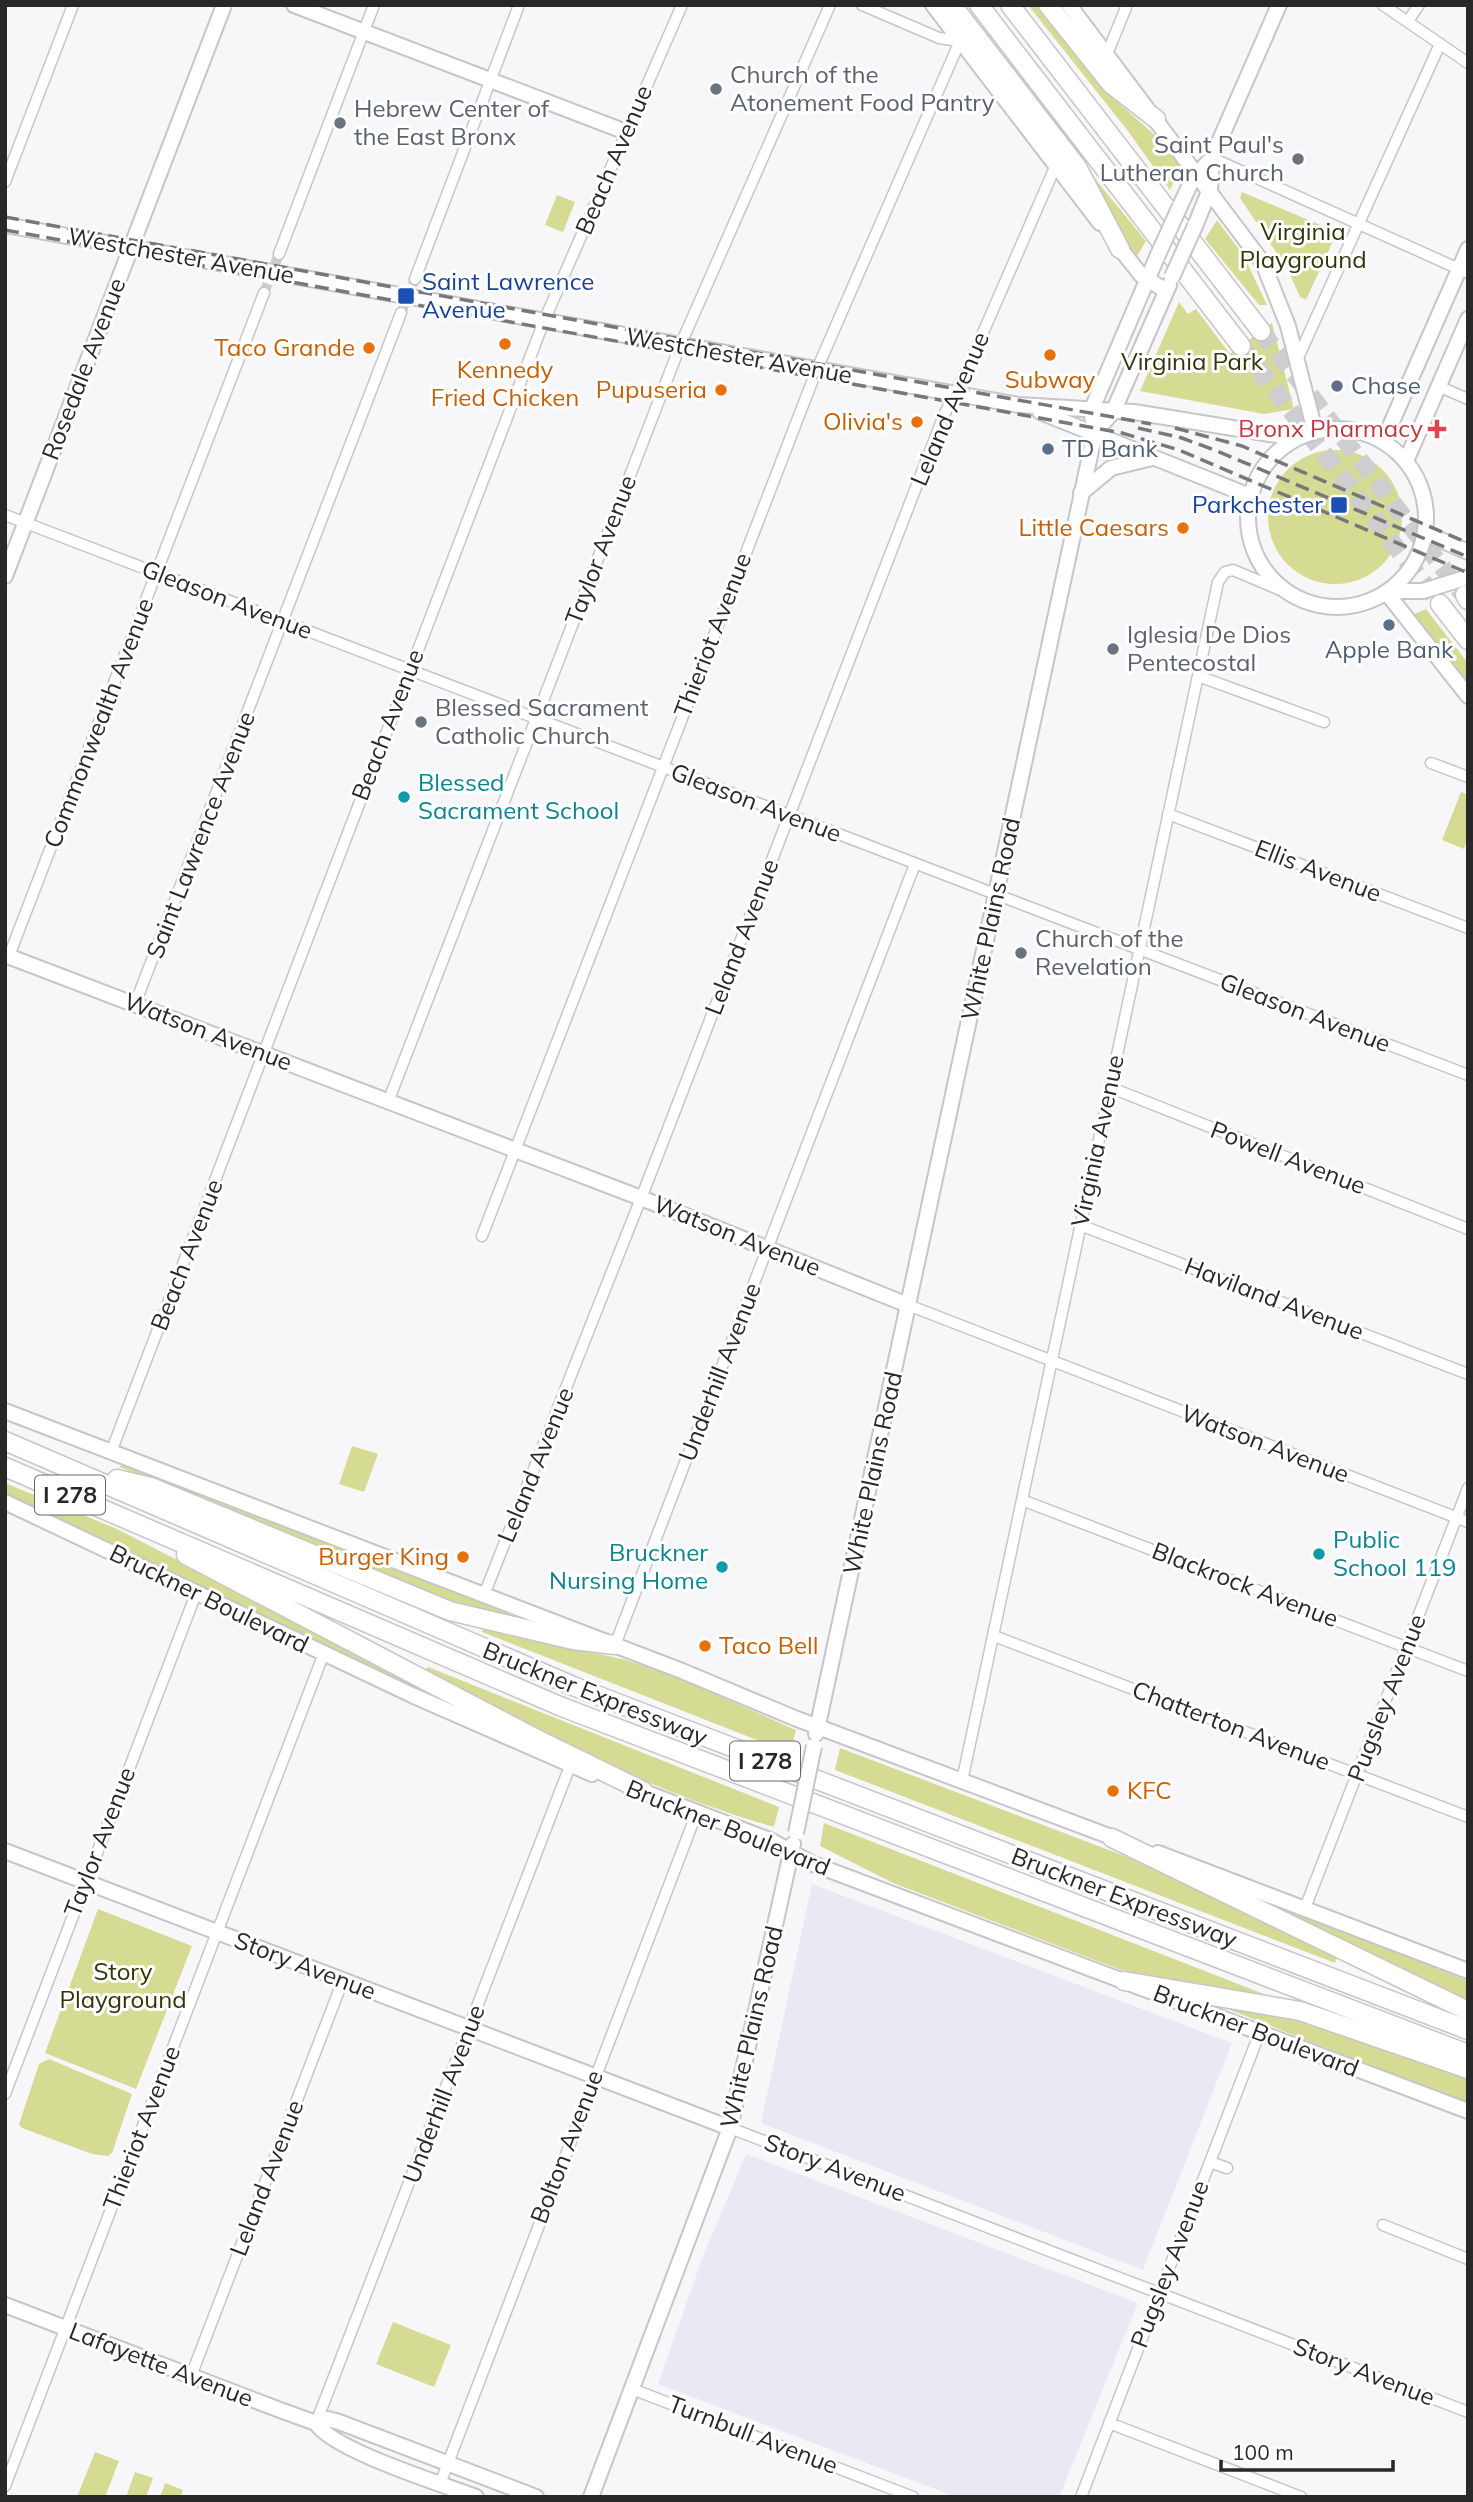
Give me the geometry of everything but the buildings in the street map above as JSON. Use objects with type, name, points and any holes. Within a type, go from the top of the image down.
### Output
[{"type":"highway","points":[[952,5],[1072,160],[1092,192],[1120,249]]},
{"type":"highway","points":[[979,5],[1241,346]]},
{"type":"highway","points":[[1010,5],[1261,331]]},
{"type":"highway","points":[[1048,5],[1111,84],[1156,119]]},
{"type":"highway","points":[[1440,604],[1468,640]]},
{"type":"highway","name":"Bruckner Expressway","points":[[5,1441],[374,1603],[585,1691],[1468,2030]]},
{"type":"highway","name":"Bruckner Expressway","points":[[5,1467],[422,1649],[633,1735],[1468,2054]]},
{"type":"highway","points":[[72,1469],[151,1487],[450,1611],[572,1640],[615,1645]]},
{"type":"highway","points":[[135,1523],[205,1567],[643,1791]]},
{"type":"highway","points":[[1112,1838],[1468,2011]]},
{"type":"highway","points":[[1124,1982],[1300,2011],[1468,2069]]},
{"type":"main road","name":"Rosedale Avenue","points":[[5,576],[224,5]]},
{"type":"main road","points":[[294,5],[626,132]]},
{"type":"main road","points":[[933,5],[1120,249],[1147,280],[1166,291]]},
{"type":"main road","points":[[1069,5],[1252,244],[1272,278],[1315,431]]},
{"type":"main road","points":[[1091,411],[1180,206],[1198,173],[1212,158],[1279,5]]},
{"type":"main road","points":[[1094,432],[1113,412],[1195,226],[1210,189],[1212,158]]},
{"type":"main road","name":"Westchester Avenue","points":[[5,225],[1019,405],[1158,415],[1295,439]]},
{"type":"main road","points":[[1383,442],[1463,271],[1468,249]]},
{"type":"main road","points":[[1406,461],[1468,319]]},
{"type":"main road","name":"Westchester Avenue","points":[[1019,405],[1094,432],[1250,496]]},
{"type":"main road","name":"White Plains Road","points":[[591,2497],[730,2129],[792,1852],[1081,494],[1094,432],[1091,411]]},
{"type":"main road","points":[[1350,429],[1383,442],[1406,461],[1423,494],[1425,533],[1414,564],[1387,592],[1363,603],[1339,607],[1314,604],[1290,594],[1267,574],[1255,554],[1247,524],[1250,496],[1266,463],[1295,439],[1315,431],[1350,429]]},
{"type":"main road","points":[[1081,494],[1111,468],[1152,458]]},
{"type":"main road","points":[[1425,533],[1468,552]]},
{"type":"main road","points":[[1387,592],[1423,591],[1468,577]]},
{"type":"main road","points":[[1387,592],[1468,696]]},
{"type":"main road","name":"Watson Avenue","points":[[7,956],[641,1198],[908,1305]]},
{"type":"main road","points":[[5,1411],[615,1645],[818,1727],[1468,1971]]},
{"type":"main road","name":"Bruckner Boulevard","points":[[5,1502],[570,1766],[697,1812],[792,1852],[813,1864],[1468,2111]]},
{"type":"main road","name":"Story Avenue","points":[[5,1851],[730,2129]]},
{"type":"main road","name":"Lafayette Avenue","points":[[5,2305],[316,2423],[323,2434],[338,2441],[476,2497]]},
{"type":"main road","name":"Lafayette Avenue","points":[[316,2423],[328,2419],[339,2422],[536,2497]]},
{"type":"street","points":[[5,182],[73,5]]},
{"type":"street","points":[[279,254],[374,5]]},
{"type":"street","points":[[415,279],[519,5]]},
{"type":"street","name":"Beach Avenue","points":[[111,1452],[544,321],[682,5]]},
{"type":"street","name":"Taylor Avenue","points":[[388,1102],[680,346],[830,5]]},
{"type":"street","points":[[862,5],[939,38],[960,41]]},
{"type":"street","points":[[1107,54],[1127,5]]},
{"type":"street","points":[[1383,5],[1468,63]]},
{"type":"street","points":[[1408,22],[1419,5]]},
{"type":"street","name":"Thieriot Avenue","points":[[482,1236],[817,369],[960,41]]},
{"type":"street","points":[[1297,360],[1440,44]]},
{"type":"street","points":[[1212,158],[1463,271]]},
{"type":"street","name":"Leland Avenue","points":[[484,1595],[944,415],[956,394],[1056,165]]},
{"type":"street","name":"Commonwealth Avenue","points":[[7,956],[264,293]]},
{"type":"street","name":"Saint Lawrence Avenue","points":[[135,1004],[401,313]]},
{"type":"street","points":[[1438,386],[1468,399]]},
{"type":"street","name":"Gleason Avenue","points":[[5,515],[1468,1075]]},
{"type":"street","name":"Virginia Avenue","points":[[962,1781],[1218,582],[1225,572],[1237,570],[1290,594]]},
{"type":"street","points":[[1198,676],[1324,722]]},
{"type":"street","points":[[1432,763],[1468,777]]},
{"type":"street","name":"Ellis Avenue","points":[[1168,814],[1468,928]]},
{"type":"street","name":"Underhill Avenue","points":[[615,1645],[915,864]]},
{"type":"street","name":"Powell Avenue","points":[[1109,1087],[1468,1229]]},
{"type":"street","name":"Haviland Avenue","points":[[1080,1225],[1468,1374]]},
{"type":"street","name":"Watson Avenue","points":[[908,1305],[1468,1522]]},
{"type":"street","name":"Pugsley Avenue","points":[[1305,1908],[1468,1488]]},
{"type":"street","name":"Blackrock Avenue","points":[[1022,1500],[1468,1671]]},
{"type":"street","name":"Taylor Avenue","points":[[5,2094],[197,1591]]},
{"type":"street","name":"Chatterton Avenue","points":[[994,1636],[1468,1817]]},
{"type":"street","name":"Thieriot Avenue","points":[[5,2486],[324,1653]]},
{"type":"street","name":"Underhill Avenue","points":[[316,2423],[570,1766]]},
{"type":"street","name":"Bolton Avenue","points":[[440,2484],[697,1812]]},
{"type":"street","name":"Leland Avenue","points":[[191,2376],[343,1980]]},
{"type":"street","name":"Pugsley Avenue","points":[[1081,2497],[1261,2032]]},
{"type":"street","name":"Story Avenue","points":[[730,2129],[1468,2412]]},
{"type":"street","points":[[1210,2162],[1227,2168]]},
{"type":"street","points":[[1384,2225],[1468,2259]]},
{"type":"street","name":"Turnbull Avenue","points":[[632,2389],[914,2497]]},
{"type":"street","points":[[1109,2423],[1301,2497]]},
{"type":"shaded area","points":[[812,1884],[1232,2043],[1143,2270],[761,2123]]},
{"type":"shaded area","points":[[746,2154],[1138,2303],[1059,2497],[956,2497],[658,2384],[702,2259]]},
{"type":"green space","points":[[1028,5],[1038,5],[1104,90],[1157,137],[1181,166],[1170,190],[1128,131]]},
{"type":"green space","points":[[1069,147],[1146,241],[1137,256],[1122,237]]},
{"type":"green space","name":"Virginia Playground","points":[[1242,192],[1337,232],[1306,300],[1300,297],[1288,270],[1240,198]]},
{"type":"green space","points":[[557,195],[575,202],[563,232],[545,225]]},
{"type":"green space","points":[[1217,220],[1244,256],[1267,305],[1259,305],[1205,239]]},
{"type":"green space","name":"Virginia Park","points":[[1179,302],[1188,314],[1196,309],[1230,354],[1272,323],[1294,409],[1264,414],[1140,391]]},
{"type":"green space","points":[[1335,450],[1361,455],[1383,469],[1397,491],[1402,517],[1397,543],[1383,565],[1361,579],[1335,584],[1309,579],[1287,565],[1273,543],[1268,517],[1273,491],[1287,469],[1309,455]]},
{"type":"green space","points":[[1426,609],[1468,663],[1468,684],[1414,614]]},
{"type":"green space","points":[[1461,792],[1468,795],[1468,838],[1464,849],[1442,840]]},
{"type":"green space","points":[[352,1446],[378,1454],[364,1492],[339,1484]]},
{"type":"green space","points":[[122,1464],[514,1613],[511,1619],[438,1603],[120,1467]]},
{"type":"green space","points":[[5,1483],[117,1529],[471,1711],[470,1714],[5,1493]]},
{"type":"green space","points":[[483,1628],[626,1660],[679,1678],[796,1730],[790,1753],[482,1632]]},
{"type":"green space","points":[[428,1667],[779,1807],[774,1827],[683,1796],[595,1758],[424,1671]]},
{"type":"green space","points":[[840,1748],[1130,1858],[1337,1957],[1335,1963],[835,1770]]},
{"type":"green space","points":[[824,1823],[1264,1994],[1263,1997],[1121,1970],[893,1883],[820,1846]]},
{"type":"green space","points":[[1263,1900],[1468,1981],[1468,2001]]},
{"type":"green space","name":"Story Playground","points":[[98,1909],[192,1946],[136,2089],[45,2053]]},
{"type":"green space","points":[[1231,2004],[1305,2021],[1468,2080],[1468,2104],[1220,2006]]},
{"type":"green space","points":[[49,2059],[132,2094],[112,2153],[108,2156],[92,2154],[22,2128],[19,2124],[39,2064]]},
{"type":"green space","points":[[393,2322],[451,2345],[434,2387],[376,2364]]},
{"type":"green space","points":[[95,2452],[119,2461],[105,2497],[77,2497]]},
{"type":"green space","points":[[135,2472],[153,2478],[146,2497],[126,2497]]},
{"type":"green space","points":[[165,2483],[183,2490],[180,2497],[160,2497]]},
{"type":"tunnel","points":[[264,293],[279,254]]},
{"type":"tunnel","points":[[401,313],[415,279]]},
{"type":"tunnel","points":[[1261,331],[1462,593]]},
{"type":"tunnel","points":[[1241,346],[1440,604]]},
{"type":"railway","points":[[5,217],[1151,424]]},
{"type":"railway","points":[[5,230],[1122,433],[1179,450],[1468,573]]},
{"type":"railway","points":[[1138,428],[1182,438],[1217,451],[1468,557]]},
{"type":"railway","points":[[1175,428],[1242,446],[1468,543]]},
{"type":"place","name":"Church of the Atonement Food Pantry","points":[[716,89]]},
{"type":"place","name":"Hebrew Center of the East Bronx","points":[[340,123]]},
{"type":"place","name":"Saint Paul's Lutheran Church","points":[[1298,159]]},
{"type":"place","name":"Saint Lawrence Avenue","points":[[406,296]]},
{"type":"place","name":"Kennedy Fried Chicken","points":[[505,344]]},
{"type":"place","name":"Taco Grande","points":[[369,348]]},
{"type":"place","name":"Subway","points":[[1050,355]]},
{"type":"place","name":"Chase","points":[[1337,386]]},
{"type":"place","name":"Pupuseria","points":[[721,390]]},
{"type":"place","name":"Olivia's","points":[[917,422]]},
{"type":"place","name":"Bronx Pharmacy","points":[[1437,429]]},
{"type":"place","name":"TD Bank","points":[[1048,449]]},
{"type":"place","name":"Parkchester","points":[[1339,505]]},
{"type":"place","name":"Little Caesars","points":[[1183,528]]},
{"type":"place","name":"Apple Bank","points":[[1389,625]]},
{"type":"place","name":"Iglesia De Dios Pentecostal","points":[[1113,649]]},
{"type":"place","name":"Blessed Sacrament Catholic Church","points":[[421,722]]},
{"type":"place","name":"Blessed Sacrament School","points":[[404,797]]},
{"type":"place","name":"Church of the Revelation","points":[[1021,953]]},
{"type":"place","name":"Public School 119","points":[[1319,1554]]},
{"type":"place","name":"Burger King","points":[[463,1557]]},
{"type":"place","name":"Bruckner Nursing Home","points":[[722,1567]]},
{"type":"place","name":"Taco Bell","points":[[705,1646]]},
{"type":"place","name":"KFC","points":[[1113,1791]]}]
